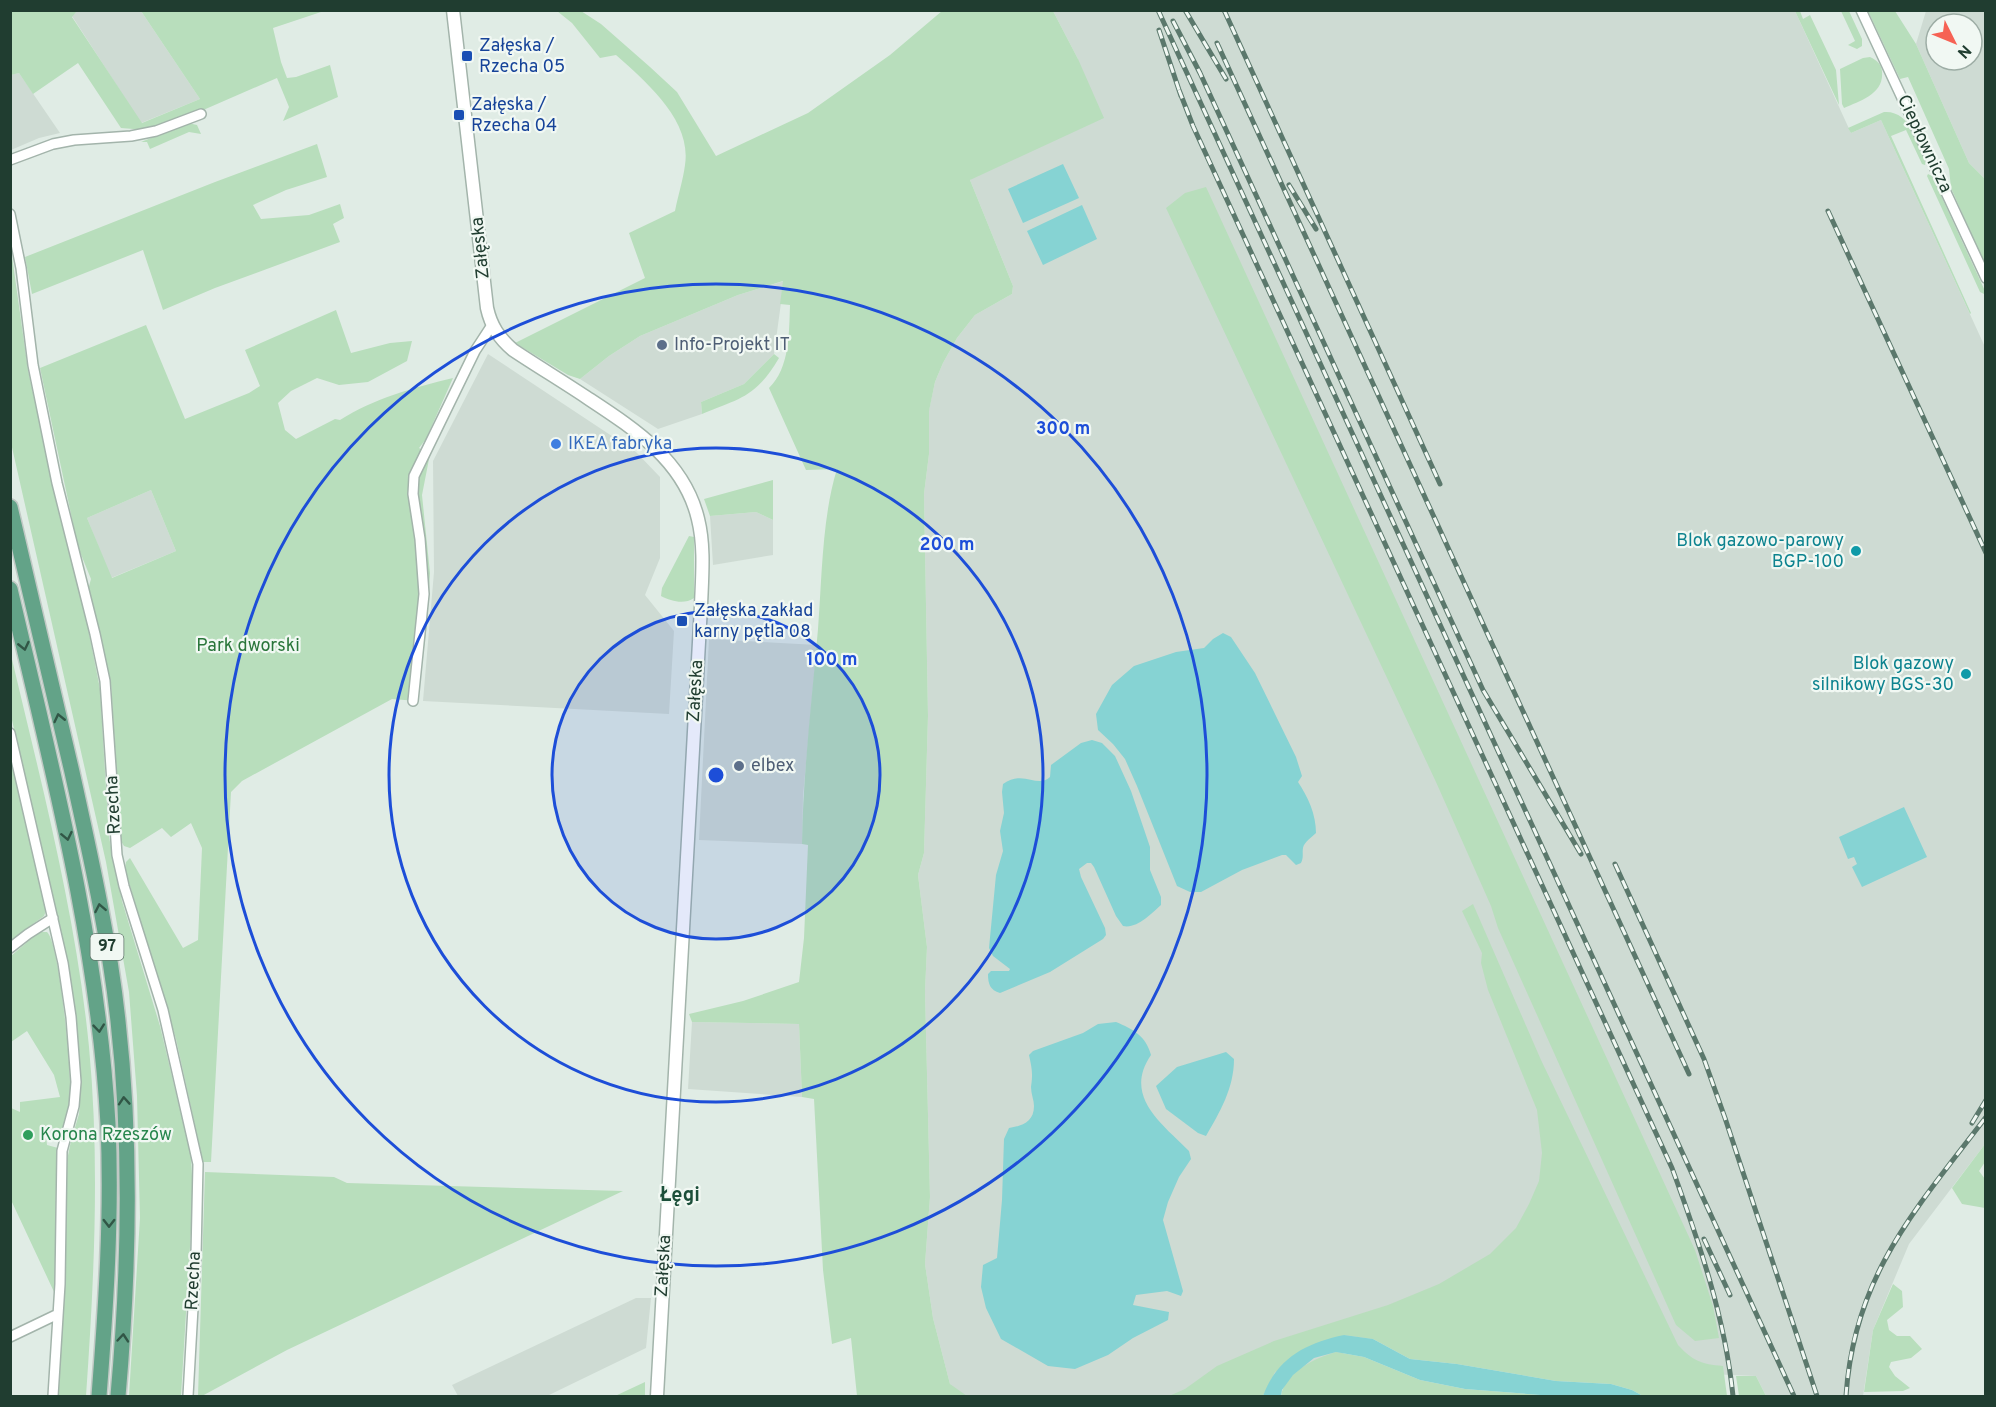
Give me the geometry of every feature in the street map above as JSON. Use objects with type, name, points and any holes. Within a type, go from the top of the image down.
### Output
[{"type":"main road","name":"97","points":[[10,507],[85,832],[108,950],[118,1021],[126,1118],[128,1247],[126,1313],[118,1396]]},
{"type":"main road","name":"97","points":[[10,589],[66,833],[97,1006],[108,1124],[109,1186],[109,1244],[99,1396]]},
{"type":"street","name":"Załęska","points":[[453,10],[487,308],[492,325],[513,350],[616,417],[659,451],[676,471],[692,499],[702,543],[657,1396]]},
{"type":"street","name":"Ciepłownicza","points":[[1861,10],[1986,278]]},
{"type":"street","points":[[10,160],[53,144],[74,140],[131,136],[156,131],[201,114]]},
{"type":"street","name":"Rzecha","points":[[10,214],[21,268],[33,365],[57,483],[105,681],[117,855],[124,886],[163,1010],[198,1164],[196,1256],[188,1396]]},
{"type":"street","points":[[413,701],[424,594],[420,539],[413,494],[414,476],[475,351],[492,325]]},
{"type":"street","points":[[10,733],[63,963],[71,1017],[76,1082],[74,1106],[63,1151],[53,1396]]},
{"type":"street","points":[[10,948],[52,918]]},
{"type":"street","points":[[10,1337],[58,1314]]},
{"type":"shaded area","points":[[77,11],[141,11],[200,99],[141,123],[72,16]]},
{"type":"shaded area","points":[[1053,11],[1795,11],[1851,133],[1881,120],[1985,347],[1985,1144],[1909,1244],[1873,1330],[1863,1396],[1766,1396],[1756,1376],[1682,1373],[1373,1339],[1257,1396],[957,1396],[950,1384],[933,1318],[925,1264],[930,1197],[925,991],[927,947],[918,875],[924,853],[928,716],[924,494],[929,454],[929,410],[935,382],[957,338],[975,315],[1012,294],[1013,286],[970,180],[1078,59]]},
{"type":"shaded area","points":[[1926,11],[1985,11],[1985,179],[1969,163],[1928,72],[1984,72],[1984,12]]},
{"type":"shaded area","points":[[1924,18],[1924,62],[1916,44]]},
{"type":"shaded area","points":[[19,73],[60,133],[39,138],[11,150],[10,75]]},
{"type":"shaded area","points":[[784,281],[774,354],[744,384],[701,402],[702,414],[658,429],[580,379],[609,356],[640,336],[738,295]]},
{"type":"shaded area","points":[[488,354],[636,452],[660,477],[660,558],[645,595],[674,631],[669,714],[423,701],[434,572],[433,461]]},
{"type":"shaded area","points":[[151,490],[176,551],[111,578],[87,518]]},
{"type":"shaded area","points":[[756,512],[773,520],[773,555],[713,565],[710,516]]},
{"type":"shaded area","points":[[709,639],[817,645],[803,796],[802,844],[699,840]]},
{"type":"shaded area","points":[[692,1022],[799,1024],[802,1097],[688,1089]]},
{"type":"shaded area","points":[[636,1298],[651,1298],[646,1348],[547,1396],[458,1396],[452,1385]]},
{"type":"green space","points":[[10,11],[77,11],[72,17],[142,123],[200,99],[141,11],[324,11],[273,28],[287,78],[330,65],[338,97],[283,121],[289,107],[277,78],[201,111],[146,130],[121,128],[78,63],[33,94],[19,73],[11,75]]},
{"type":"green space","points":[[557,11],[581,11],[601,24],[650,67],[677,92],[716,156],[808,113],[890,55],[942,11],[1053,11],[1078,59],[1104,118],[970,180],[1013,286],[1012,294],[975,315],[957,338],[935,382],[929,411],[929,454],[924,494],[928,716],[924,853],[918,875],[927,947],[925,991],[930,1197],[925,1264],[933,1318],[950,1384],[967,1396],[857,1396],[851,1338],[832,1344],[823,1270],[814,1099],[802,1097],[799,1024],[692,1022],[689,1014],[743,1001],[799,982],[804,938],[808,845],[802,844],[806,763],[825,527],[837,469],[806,470],[769,388],[781,370],[787,349],[790,305],[780,304],[783,281],[738,295],[640,336],[609,356],[580,379],[568,375],[515,343],[645,278],[629,233],[675,211],[685,165],[685,148],[681,133],[664,103],[616,55],[600,58],[572,23]]},
{"type":"green space","points":[[1795,11],[1800,11],[1803,19],[1810,15],[1836,70],[1839,105]]},
{"type":"green space","points":[[1841,11],[1849,11],[1862,39],[1862,46],[1857,49],[1848,45],[1855,41]]},
{"type":"green space","points":[[1868,11],[1895,11],[1916,44],[1924,62],[1924,72],[1928,72],[1969,163],[1985,179],[1985,265],[1951,188],[1949,169],[1908,77],[1900,79]]},
{"type":"green space","points":[[1870,57],[1881,67],[1882,80],[1879,86],[1870,96],[1844,108],[1840,69]]},
{"type":"green space","points":[[1884,112],[1900,116],[1907,122],[1920,146],[1925,165],[1922,164],[1906,130],[1891,136],[1970,314],[1881,120],[1851,133],[1848,128]]},
{"type":"green space","points":[[188,123],[197,125],[201,134],[189,132],[150,149],[147,142],[141,142]]},
{"type":"green space","points":[[317,144],[327,177],[286,190],[253,205],[261,219],[309,215],[340,204],[344,218],[333,224],[340,242],[215,288],[163,310],[143,250],[32,294],[25,257]]},
{"type":"green space","points":[[1928,174],[1932,176],[1985,291],[1984,294],[1980,292]]},
{"type":"green space","points":[[1206,187],[1695,1250],[1713,1306],[1719,1338],[1695,1341],[1676,1325],[1498,928],[1491,906],[1436,782],[1166,208],[1185,193]]},
{"type":"green space","points":[[10,242],[28,370],[60,517],[87,623],[100,689],[109,837],[122,901],[160,1026],[191,1156],[193,1197],[181,1396],[129,1396],[140,1218],[137,1096],[129,992],[106,862],[11,443]]},
{"type":"green space","name":"Park dworski","points":[[336,310],[351,353],[390,343],[412,341],[407,361],[368,382],[339,385],[317,378],[291,391],[278,403],[285,430],[296,439],[380,400],[453,378],[426,439],[419,448],[430,454],[422,495],[430,573],[427,624],[417,701],[392,699],[242,781],[231,792],[211,1162],[203,1162],[176,1039],[125,869],[126,862],[130,858],[183,948],[198,940],[202,848],[191,823],[171,837],[162,828],[130,848],[124,846],[121,841],[111,683],[88,590],[91,579],[78,547],[40,368],[146,325],[185,419],[249,393],[260,386],[245,350]],"holes":[[[151,490],[176,551],[112,578],[87,518]]]},
{"type":"green space","points":[[774,354],[779,358],[755,389],[737,400],[702,414],[701,402],[744,384]]},
{"type":"green space","points":[[773,480],[773,520],[756,512],[710,516],[704,499]]},
{"type":"green space","points":[[689,536],[694,537],[694,598],[682,602],[673,601],[661,596],[662,588]]},
{"type":"green space","points":[[10,651],[45,799],[76,947],[89,1047],[94,1134],[95,1222],[86,1396],[58,1396],[64,1280],[66,1165],[80,1102],[77,1048],[63,939],[11,716]]},
{"type":"green space","points":[[11,756],[46,911],[44,916],[11,940]]},
{"type":"green space","points":[[1473,904],[1541,1060],[1678,1345],[1698,1361],[1723,1366],[1727,1396],[1643,1396],[1611,1384],[1556,1381],[1457,1364],[1410,1359],[1373,1339],[1344,1335],[1275,1372],[1263,1396],[1169,1396],[1185,1389],[1217,1366],[1274,1341],[1388,1305],[1439,1284],[1490,1254],[1516,1228],[1539,1181],[1542,1153],[1537,1110],[1488,990],[1481,963],[1482,953],[1462,911]]},
{"type":"green space","points":[[39,932],[47,932],[56,957],[70,1069],[70,1099],[65,1126],[58,1130],[45,1126],[47,1145],[58,1148],[55,1294],[11,1200],[11,1108],[20,1112],[20,1102],[60,1097],[54,1075],[27,1031],[11,1042],[11,956]]},
{"type":"green space","points":[[1985,1144],[1985,1162],[1979,1171],[1985,1179],[1985,1208],[1962,1204],[1952,1188]]},
{"type":"green space","points":[[205,1172],[334,1177],[347,1183],[623,1191],[287,1350],[202,1396],[198,1396]]},
{"type":"green space","points":[[1893,1284],[1902,1291],[1903,1307],[1887,1320],[1889,1330],[1897,1336],[1910,1336],[1922,1349],[1911,1358],[1891,1362],[1889,1367],[1895,1376],[1910,1388],[1903,1391],[1864,1392],[1873,1330]]},
{"type":"green space","points":[[1336,1352],[1364,1357],[1420,1380],[1465,1389],[1553,1396],[1281,1396],[1288,1380],[1302,1367]]},
{"type":"green space","points":[[1736,1376],[1756,1376],[1766,1396],[1739,1396]]},
{"type":"green space","points":[[645,1382],[645,1396],[615,1396]]},
{"type":"water","points":[[1063,164],[1079,198],[1023,223],[1008,189]]},
{"type":"water","points":[[1082,205],[1097,239],[1043,265],[1027,231]]},
{"type":"water","points":[[1223,633],[1231,637],[1255,673],[1296,757],[1302,776],[1298,782],[1311,806],[1316,833],[1304,846],[1301,863],[1296,865],[1286,855],[1282,855],[1242,870],[1201,892],[1190,892],[1177,886],[1125,759],[1098,730],[1096,714],[1112,685],[1134,666],[1176,652],[1204,648]]},
{"type":"water","points":[[1092,740],[1102,743],[1115,756],[1131,791],[1150,847],[1150,870],[1161,897],[1161,905],[1139,923],[1123,926],[1116,916],[1094,867],[1091,863],[1087,863],[1079,869],[1081,877],[1105,928],[1106,935],[1050,972],[1000,993],[990,986],[988,974],[991,971],[1009,971],[1010,969],[993,956],[989,948],[996,875],[1003,851],[1000,831],[1004,813],[1003,784],[1017,778],[1045,780],[1050,777],[1051,765],[1081,743]]},
{"type":"water","points":[[1904,807],[1927,857],[1862,887],[1852,867],[1857,864],[1854,857],[1848,859],[1839,837]]},
{"type":"water","points":[[1116,1022],[1142,1038],[1149,1048],[1151,1055],[1143,1070],[1141,1083],[1143,1096],[1157,1119],[1189,1151],[1191,1159],[1179,1177],[1163,1220],[1183,1291],[1181,1296],[1167,1291],[1136,1295],[1133,1305],[1169,1312],[1168,1320],[1133,1338],[1108,1355],[1075,1369],[1048,1366],[1001,1339],[986,1308],[981,1287],[983,1265],[997,1258],[1004,1139],[1009,1128],[1026,1122],[1032,1116],[1034,1104],[1029,1055],[1033,1051],[1083,1033],[1098,1024]]},
{"type":"water","points":[[1226,1052],[1234,1059],[1232,1080],[1221,1109],[1206,1136],[1198,1133],[1166,1109],[1156,1086],[1177,1067]]},
{"type":"water","points":[[1344,1335],[1373,1339],[1410,1359],[1457,1364],[1556,1381],[1611,1384],[1643,1396],[1553,1396],[1465,1389],[1420,1380],[1364,1357],[1336,1352],[1314,1358],[1293,1375],[1282,1390],[1281,1396],[1263,1396],[1276,1372],[1294,1354],[1330,1338]]},
{"type":"railway","points":[[1158,10],[1794,1396]]},
{"type":"railway","points":[[1185,10],[1226,79]]},
{"type":"railway","points":[[1224,10],[1440,484]]},
{"type":"railway","points":[[1173,21],[1200,73],[1483,690],[1581,854]]},
{"type":"railway","points":[[1159,30],[1181,96]]},
{"type":"railway","points":[[1217,43],[1689,1074]]},
{"type":"railway","points":[[1179,90],[1193,126],[1672,1168],[1710,1280],[1724,1337],[1733,1396]]},
{"type":"railway","points":[[1289,185],[1316,229]]},
{"type":"railway","points":[[1828,211],[1986,553]]},
{"type":"railway","points":[[1615,864],[1704,1059],[1817,1396]]},
{"type":"railway","points":[[1972,1123],[1986,1100]]},
{"type":"railway","points":[[1846,1396],[1851,1353],[1861,1314],[1875,1279],[1913,1214],[1986,1117]]},
{"type":"railway","points":[[1704,1239],[1730,1295]]},
{"type":"place","name":"Załęska / Rzecha 05","points":[[467,56]]},
{"type":"place","name":"Załęska / Rzecha 04","points":[[459,115]]},
{"type":"place","name":"Info-Projekt IT","points":[[662,345]]},
{"type":"place","name":"IKEA fabryka","points":[[556,444]]},
{"type":"place","name":"Blok gazowo-parowy BGP-100","points":[[1856,551]]},
{"type":"place","name":"Załęska zakład karny pętla 08","points":[[682,621]]},
{"type":"place","name":"Blok gazowy silnikowy BGS-30","points":[[1966,674]]},
{"type":"place","name":"elbex","points":[[739,766]]},
{"type":"place","name":"Korona Rzeszów","points":[[28,1135]]},
{"type":"district","name":"Łęgi","points":[[680,1196]]}]
